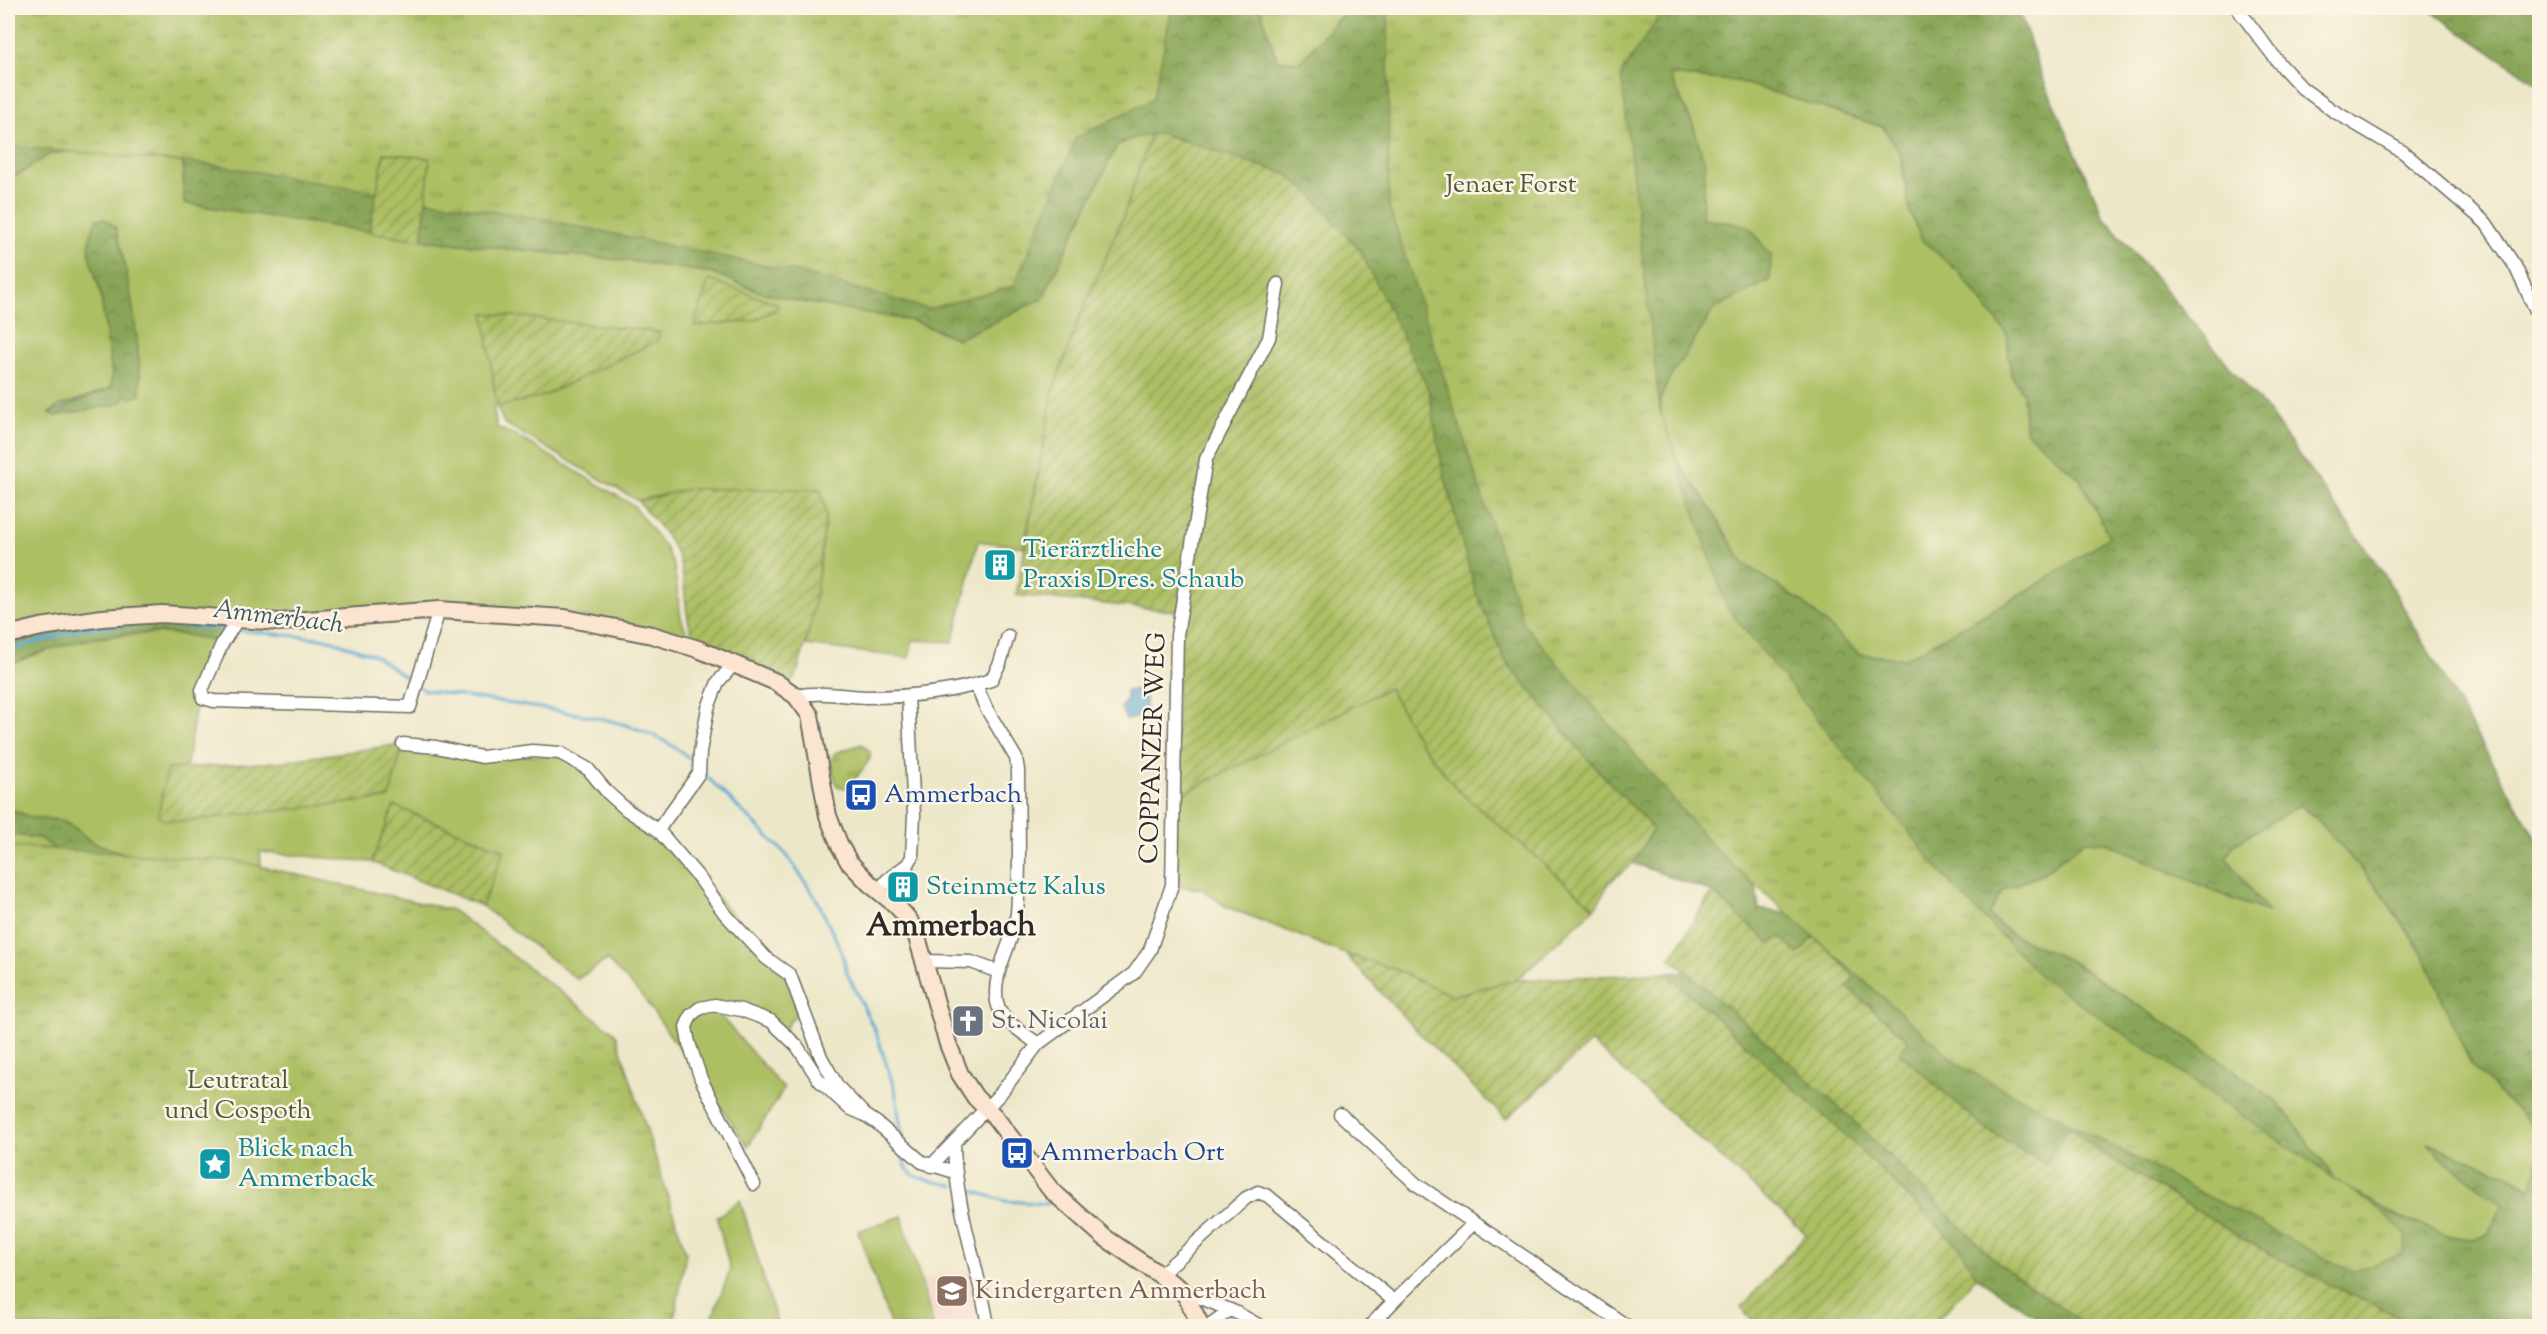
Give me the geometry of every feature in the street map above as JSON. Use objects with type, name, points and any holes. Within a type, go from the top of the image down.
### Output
[{"type":"main road","points":[[8,635],[41,627],[162,614],[280,622],[439,610],[565,618],[652,635],[698,650],[777,682],[796,696],[810,715],[824,795],[833,830],[849,862],[909,920],[925,961],[954,1063],[975,1097],[986,1106],[1047,1186],[1104,1237],[1179,1288],[1186,1296],[1201,1326]]},
{"type":"street","points":[[2237,8],[2279,63],[2302,88],[2332,110],[2403,152],[2486,223],[2515,266],[2540,319]]},
{"type":"street","name":"COPPANZER WEG","points":[[931,1166],[954,1144],[986,1106],[1000,1094],[1038,1044],[1134,973],[1150,950],[1170,898],[1172,885],[1177,635],[1206,459],[1269,338],[1278,284]]},
{"type":"street","points":[[237,620],[222,644],[208,675],[202,690],[203,698],[214,701],[290,705],[410,707],[439,610]]},
{"type":"street","points":[[796,696],[816,692],[864,697],[908,696],[976,685],[991,680],[1000,663],[1008,636]]},
{"type":"street","points":[[658,830],[699,773],[700,752],[708,708],[718,682],[733,665]]},
{"type":"street","points":[[976,685],[990,718],[1016,758],[1018,771],[1017,915],[999,972],[996,987],[997,1005],[1008,1021],[1038,1044]]},
{"type":"street","points":[[879,891],[887,880],[908,864],[912,857],[913,788],[908,696]]},
{"type":"street","points":[[403,744],[436,747],[482,757],[532,751],[560,753],[588,769],[627,810],[658,830],[700,879],[725,914],[766,958],[790,975],[821,1057],[838,1087],[865,1114],[922,1162],[956,1176]]},
{"type":"street","points":[[925,961],[971,962],[999,972]]},
{"type":"street","points":[[754,1184],[701,1079],[689,1043],[686,1027],[691,1015],[700,1008],[715,1005],[741,1010],[771,1021],[798,1046],[819,1080],[834,1095],[849,1108],[865,1114]]},
{"type":"street","points":[[1340,1114],[1416,1184],[1627,1326]]},
{"type":"street","points":[[954,1144],[959,1193],[982,1286],[988,1326]]},
{"type":"street","points":[[1161,1274],[1246,1198],[1258,1192],[1268,1196],[1394,1301]]},
{"type":"street","points":[[1370,1326],[1473,1224]]},
{"type":"street","points":[[1179,1288],[1260,1326]]},
{"type":"street","points":[[1208,1326],[1230,1310]]},
{"type":"shaded area","name":"Kindergarten Ammerbach","points":[[973,1269],[984,1326],[937,1326],[923,1280]]},
{"type":"green space","points":[[8,8],[1260,8],[1277,60],[1300,62],[1348,8],[2018,8],[2043,79],[2104,217],[2270,414],[2386,577],[2539,844],[2539,1132],[2471,1065],[2424,955],[2376,886],[2317,819],[2300,805],[2235,843],[2226,857],[2268,912],[2232,899],[2105,842],[2085,841],[2040,875],[2003,890],[1988,915],[2014,936],[2071,961],[2209,1052],[2279,1103],[2338,1183],[2401,1218],[2449,1236],[2475,1240],[2488,1234],[2503,1205],[2442,1158],[2428,1143],[2512,1177],[2531,1189],[2539,1154],[2539,1326],[2420,1326],[2332,1286],[2248,1242],[2098,1151],[2070,1127],[2044,1164],[1983,1127],[1899,1052],[1908,1040],[1846,987],[1853,977],[1814,937],[1798,954],[1769,944],[1712,892],[1633,863],[1653,829],[1584,755],[1504,659],[1475,590],[1442,466],[1429,391],[1208,150],[1184,140],[1163,135],[1141,136],[1117,145],[1042,299],[958,339],[914,321],[797,301],[761,292],[712,273],[631,261],[422,240],[430,158],[384,153],[369,232],[184,203],[183,164],[166,150],[98,145],[48,155],[21,173],[8,178]],"holes":[[[1669,75],[1738,81],[1883,127],[1901,155],[1910,212],[1922,240],[1959,272],[2007,334],[2011,375],[2023,393],[2026,431],[2080,479],[2109,537],[2034,587],[1905,659],[1859,654],[1803,603],[1743,563],[1706,501],[1664,442],[1660,400],[1669,379],[1715,308],[1770,280],[1771,255],[1748,226],[1702,218],[1705,164],[1693,125]],[[1752,861],[1796,915],[1759,909]]]},
{"type":"green space","points":[[8,8],[1172,8],[1153,99],[1076,138],[1014,286],[928,309],[797,272],[547,220],[215,165],[8,146]]},
{"type":"green space","points":[[1260,8],[1348,8],[1300,62],[1277,60]]},
{"type":"green space","name":"Jenaer Forst","points":[[1388,8],[1665,8],[1621,74],[1660,410],[1727,608],[1950,883],[2040,976],[2380,1210],[2406,1234],[2403,1254],[2352,1272],[1962,1067],[1717,851],[1523,623],[1389,206]]},
{"type":"green space","points":[[2426,8],[2539,8],[2539,85]]},
{"type":"green space","points":[[1669,75],[1738,81],[1883,127],[1901,154],[1910,212],[1922,240],[1959,272],[2007,334],[2011,375],[2023,393],[2026,431],[2080,479],[2110,537],[2034,587],[1905,659],[1859,654],[1803,603],[1743,563],[1706,501],[1663,442],[1659,401],[1669,379],[1715,308],[1770,280],[1748,226],[1701,218],[1704,164],[1693,125]]},
{"type":"green space","points":[[1159,133],[1286,174],[1311,194],[1361,252],[1429,391],[1442,466],[1475,590],[1504,659],[1584,755],[1653,829],[1633,863],[1610,882],[1595,908],[1456,788],[1419,741],[1389,688],[1175,798],[1178,655],[1185,612],[1016,595],[1053,391],[1078,321],[1124,215],[1151,134]]},
{"type":"green space","points":[[1151,134],[1124,215],[1078,321],[1053,391],[1024,547],[978,541],[953,642],[913,640],[909,658],[806,645],[826,515],[820,490],[688,489],[638,501],[504,423],[497,407],[493,406],[497,428],[515,435],[633,505],[665,547],[674,566],[681,618],[690,641],[567,613],[8,630],[8,178],[21,173],[48,155],[98,145],[166,150],[183,164],[184,203],[422,240],[631,261],[712,273],[761,292],[914,321],[958,339],[1042,299],[1117,145],[1135,136]],"holes":[[[122,252],[140,375],[129,395],[125,394],[114,405],[49,413],[60,406],[111,388],[112,374],[100,290],[95,276]],[[777,309],[752,321],[712,324]]]},
{"type":"green space","points":[[384,153],[430,158],[422,240],[369,232]]},
{"type":"green space","points":[[96,219],[105,219],[116,228],[133,312],[140,396],[130,398],[126,394],[123,401],[114,405],[55,416],[49,413],[111,388],[112,374],[100,290],[89,255],[90,238]]},
{"type":"green space","points":[[709,280],[778,304],[777,309],[752,321],[694,326]]},
{"type":"green space","points":[[484,313],[660,332],[657,341],[543,396],[497,407]]},
{"type":"green space","points":[[688,489],[820,489],[826,515],[817,585],[811,623],[795,680],[791,681],[697,644],[689,624],[677,554],[662,530],[638,501]]},
{"type":"green space","points":[[162,618],[227,625],[220,643],[194,636],[167,633],[112,635],[58,647],[8,665],[8,640],[41,630]]},
{"type":"green space","points":[[162,633],[200,636],[220,643],[198,693],[186,769],[167,769],[163,820],[185,821],[389,798],[403,744],[482,757],[563,755],[658,830],[788,977],[797,1013],[785,1028],[710,1004],[784,1089],[748,1146],[643,997],[607,960],[577,979],[482,906],[504,850],[394,806],[372,862],[260,852],[262,875],[8,881],[8,834],[39,838],[55,849],[123,853],[91,842],[77,829],[60,820],[32,818],[8,808],[8,665],[72,641]]},
{"type":"green space","points":[[1389,688],[1419,741],[1456,788],[1595,908],[1516,980],[1451,996],[1397,970],[1345,954],[1225,906],[1202,889],[1175,886],[1175,798]]},
{"type":"green space","points":[[403,744],[389,798],[185,821],[163,820],[158,816],[167,769],[277,762]]},
{"type":"green space","points":[[862,744],[870,752],[870,759],[848,789],[837,786],[830,761],[835,753]]},
{"type":"green space","points":[[2300,805],[2317,819],[2376,886],[2424,956],[2471,1065],[2539,1132],[2539,1154],[2532,1189],[2512,1177],[2430,1144],[2442,1158],[2503,1205],[2488,1234],[2475,1240],[2449,1236],[2401,1218],[2338,1183],[2279,1103],[2209,1052],[2071,961],[2014,936],[1988,915],[2003,890],[2041,875],[2085,841],[2105,842],[2232,899],[2267,911],[2226,857],[2235,843]]},
{"type":"green space","points":[[394,806],[504,850],[482,906],[372,862]]},
{"type":"green space","points":[[8,808],[32,818],[60,820],[77,829],[91,842],[123,853],[120,864],[86,860],[55,849],[39,838],[8,834]]},
{"type":"green space","name":"Leutratal und Cospoth","points":[[8,846],[237,861],[452,910],[616,1034],[686,1253],[673,1326],[8,1326]]},
{"type":"green space","points":[[1712,892],[1769,943],[1780,937],[1798,954],[1814,937],[1854,977],[1847,987],[1908,1040],[1900,1053],[1983,1127],[2044,1164],[2070,1127],[2098,1151],[2248,1242],[2332,1286],[2420,1326],[2087,1326],[1997,1262],[1849,1116],[1688,972],[1670,959]]},
{"type":"green space","points":[[1345,954],[1397,970],[1452,996],[1516,980],[1666,973],[1842,1132],[1961,1249],[1976,1277],[1932,1326],[1757,1326],[1741,1308],[1806,1234],[1591,1042],[1506,1119],[1415,1029]]},
{"type":"green space","points":[[1688,972],[1849,1116],[1997,1262],[2087,1326],[2051,1326],[1976,1277],[1961,1249],[1842,1132],[1666,973]]},
{"type":"green space","points":[[740,1200],[778,1326],[709,1326],[730,1270],[717,1217]]},
{"type":"green space","points":[[902,1216],[934,1326],[891,1326],[858,1231]]},
{"type":"water","points":[[1140,689],[1145,693],[1146,711],[1141,716],[1126,720],[1121,707],[1126,700],[1126,691]]},
{"type":"waterway","name":"Ammerbach","points":[[8,650],[86,628],[152,624],[228,630]]},
{"type":"waterway","name":"Ammerbach","points":[[235,630],[327,639],[374,655],[414,683]]},
{"type":"waterway","name":"Ammerbach","points":[[420,687],[424,690],[619,723],[660,739],[695,764]]},
{"type":"waterway","name":"Ammerbach","points":[[703,773],[786,854],[816,898],[841,950],[847,973],[876,1033],[895,1090],[903,1141]]},
{"type":"waterway","name":"Ammerbach","points":[[902,1150],[903,1160],[912,1174],[954,1186]]},
{"type":"waterway","name":"Ammerbach","points":[[963,1188],[1005,1201],[1049,1204]]},
{"type":"place","name":"Tierärztliche Praxis Dres. Schaub","points":[[1000,565]]},
{"type":"place","name":"Ammerbach","points":[[861,795]]},
{"type":"place","name":"Steinmetz Kalus","points":[[903,887]]},
{"type":"place","name":"St. Nicolai","points":[[968,1021]]},
{"type":"place","name":"Ammerbach Ort","points":[[1017,1153]]},
{"type":"place","name":"Blick nach Ammerback","points":[[215,1164]]},
{"type":"place","name":"Kindergarten Ammerbach","points":[[952,1291]]},
{"type":"district","name":"Ammerbach","points":[[951,927]]}]
